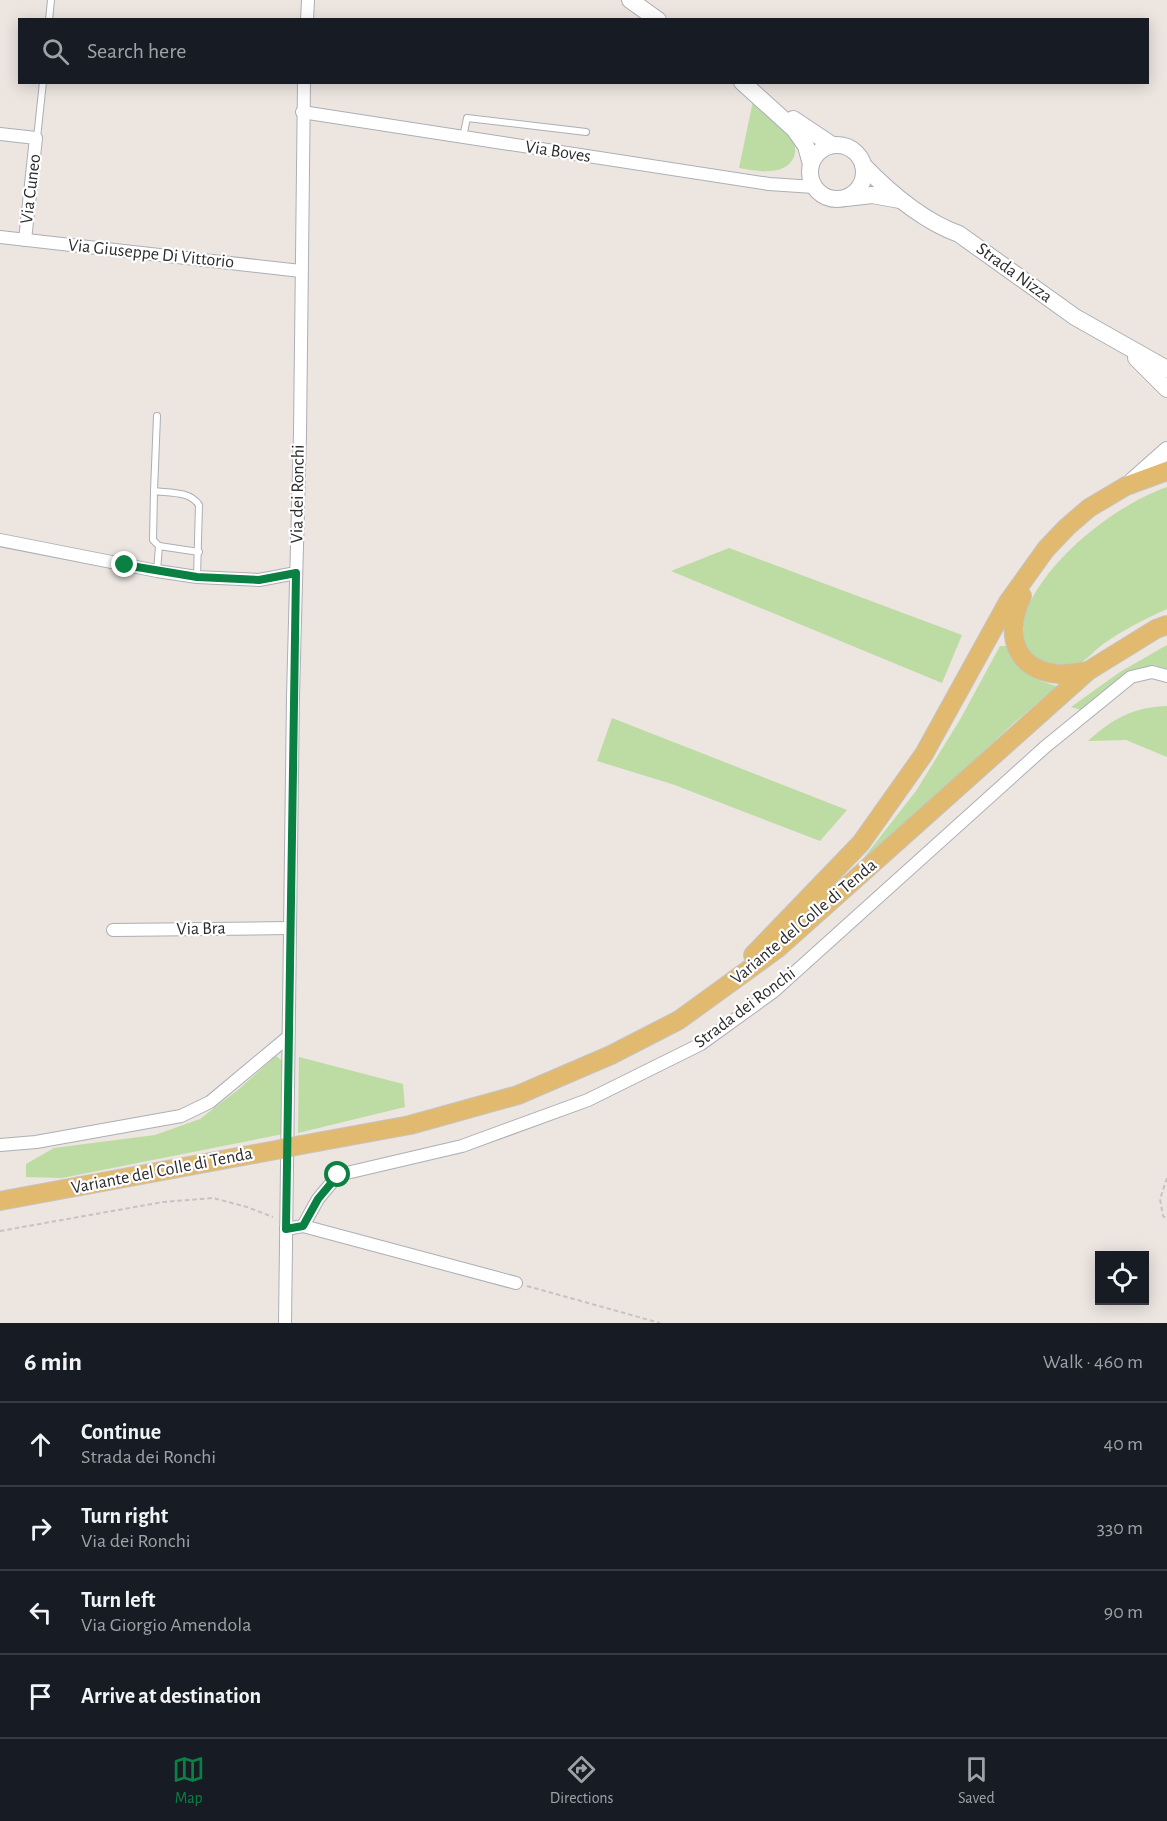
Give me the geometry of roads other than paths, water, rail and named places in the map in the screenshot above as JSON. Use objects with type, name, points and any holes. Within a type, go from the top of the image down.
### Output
[{"type":"main road","points":[[708,1001],[861,843],[924,754],[1008,602],[1046,549],[1089,508],[1126,486],[1167,471]]},
{"type":"main road","points":[[1046,549],[1017,606],[1013,637],[1018,650],[1025,659],[1041,669],[1067,674],[1088,670]]},
{"type":"main road","name":"Variante del Colle di Tenda","points":[[0,1201],[410,1125],[518,1095],[611,1055],[679,1020],[777,949],[1088,670],[1167,625]]},
{"type":"street","points":[[307,18],[308,0]]},
{"type":"street","points":[[630,0],[655,18]]},
{"type":"street","name":"Via dei Ronchi","points":[[286,1229],[304,84]]},
{"type":"street","name":"Strada Nizza","points":[[744,84],[794,129],[806,146],[814,187],[828,198],[836,200],[872,195],[903,200]]},
{"type":"street","name":"Strada Nizza","points":[[759,97],[832,145],[848,147],[880,182],[940,227],[959,234],[1075,317],[1125,347]]},
{"type":"street","name":"Via Boves","points":[[302,112],[769,184],[814,187]]},
{"type":"street","name":"Via Cuneo","points":[[0,134],[36,138],[25,240]]},
{"type":"street","points":[[811,164],[819,152],[832,145]]},
{"type":"street","points":[[845,198],[858,189],[862,182],[863,165]]},
{"type":"street","name":"Via Giuseppe Di Vittorio","points":[[0,237],[301,271]]},
{"type":"street","points":[[1125,347],[1167,369]]},
{"type":"street","points":[[1125,347],[1167,389]]},
{"type":"street","points":[[1126,486],[1167,450]]},
{"type":"street","points":[[0,540],[197,577],[259,580],[296,573]]},
{"type":"street","points":[[1141,638],[1167,634]]},
{"type":"street","name":"Strada dei Ronchi","points":[[303,1226],[318,1199],[338,1175],[462,1146],[588,1100],[701,1044],[773,992],[1045,747],[1131,677],[1152,672],[1167,676]]},
{"type":"street","name":"Via Bra","points":[[113,930],[290,928]]},
{"type":"street","points":[[0,1145],[36,1142],[181,1116],[210,1102],[288,1037]]},
{"type":"street","points":[[285,1323],[286,1229],[303,1226],[516,1283]]},
{"type":"lane","points":[[49,18],[51,0]]},
{"type":"lane","points":[[36,138],[42,84]]},
{"type":"lane","points":[[463,138],[466,118],[586,132]]},
{"type":"lane","points":[[157,416],[153,540],[159,546],[199,552]]},
{"type":"lane","points":[[154,491],[187,495],[194,498],[199,505],[197,577]]},
{"type":"lane","points":[[157,571],[159,546]]}]
